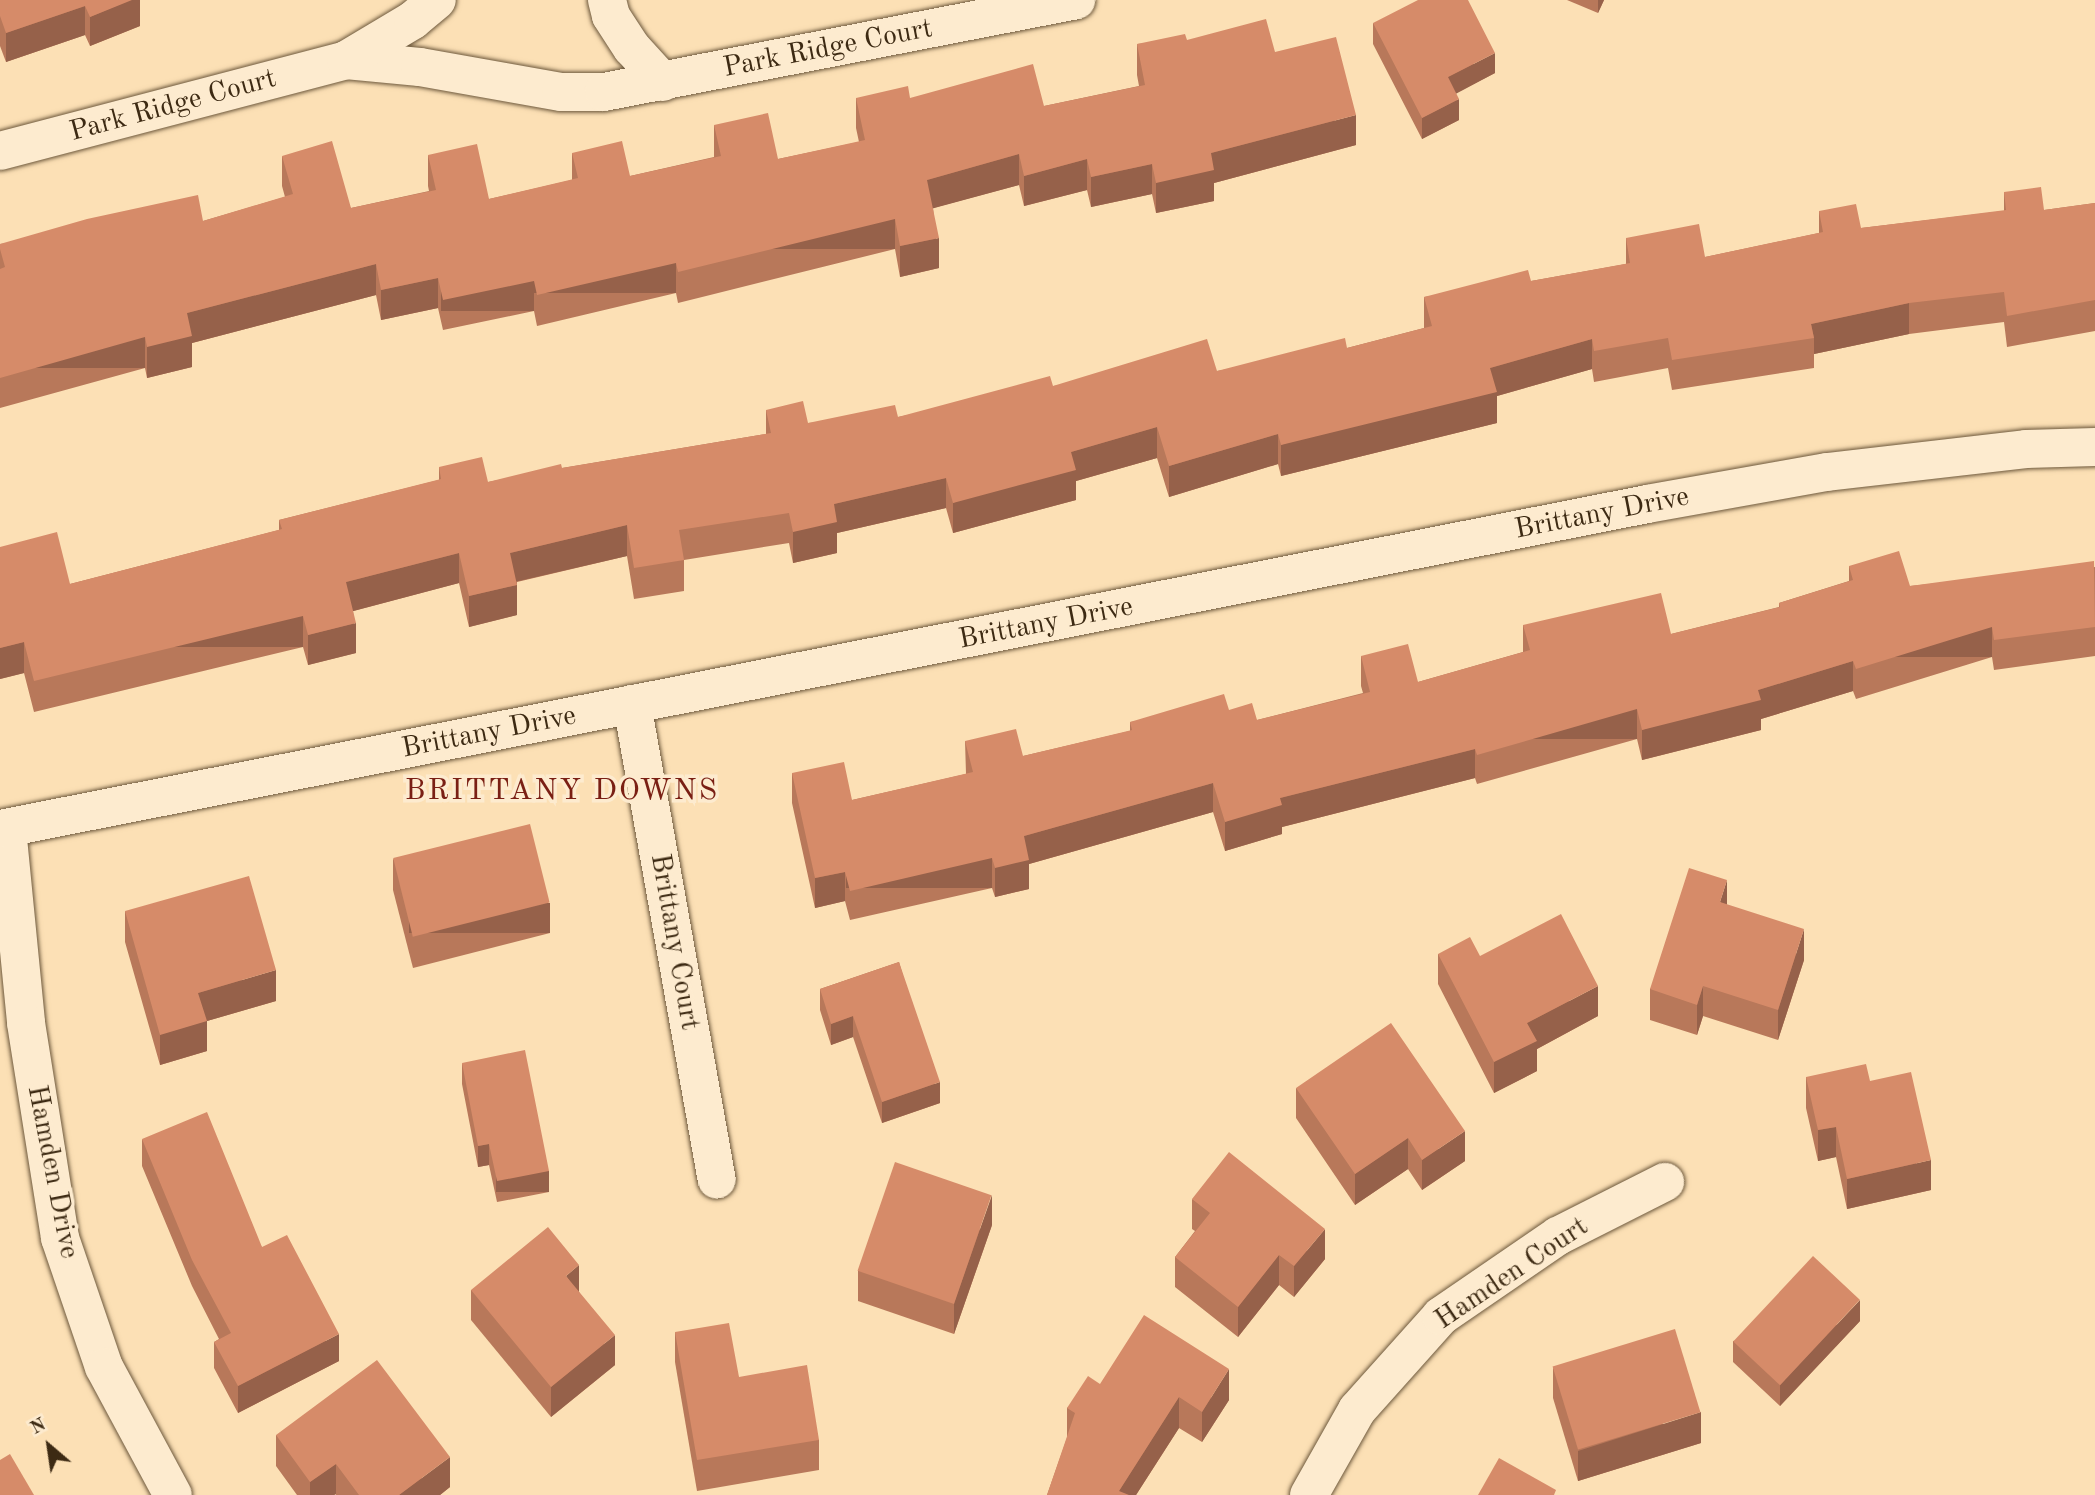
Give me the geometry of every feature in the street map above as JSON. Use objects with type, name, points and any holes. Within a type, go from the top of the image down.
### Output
[{"type":"street","name":"Park Ridge Court","points":[[0,151],[346,60],[414,20],[436,0]]},
{"type":"street","points":[[607,0],[611,16],[632,48],[663,82]]},
{"type":"street","name":"Park Ridge Court","points":[[346,60],[420,67],[561,92],[604,92],[1076,0]]},
{"type":"street","name":"Brittany Drive","points":[[4,828],[1827,472],[2026,449],[2095,447]]},
{"type":"street","name":"Brittany Court","points":[[632,704],[717,1179]]},
{"type":"street","name":"Hamden Drive","points":[[4,828],[26,1023],[60,1238],[104,1367],[173,1495]]},
{"type":"street","name":"Hamden Court","points":[[1308,1495],[1357,1410],[1441,1316],[1558,1236],[1665,1182]]},
{"type":"building","points":[[0,0],[132,0],[90,17],[85,6],[6,33],[0,16]]},
{"type":"building","points":[[1418,0],[1468,0],[1495,53],[1448,77],[1459,99],[1422,118],[1373,23]]},
{"type":"building","points":[[1266,19],[1275,52],[1336,37],[1356,115],[1211,153],[1214,170],[1156,183],[1152,164],[1091,177],[1087,159],[1024,176],[1019,154],[927,180],[939,238],[900,246],[895,219],[678,272],[676,263],[537,295],[534,281],[443,300],[438,278],[381,290],[376,264],[187,313],[192,336],[147,347],[145,337],[0,378],[0,269],[5,267],[0,244],[87,219],[198,195],[203,221],[293,194],[282,156],[332,141],[351,208],[436,190],[428,155],[477,144],[489,199],[578,178],[572,153],[622,141],[630,176],[721,156],[714,125],[768,113],[778,159],[865,140],[856,98],[908,86],[910,98],[1033,64],[1044,106],[1145,85],[1137,44],[1185,34],[1187,40]]},
{"type":"building","points":[[2041,187],[2044,210],[2095,203],[2095,300],[2007,316],[2004,292],[1909,303],[1811,324],[1814,338],[1672,360],[1668,338],[1594,351],[1592,339],[1490,368],[1497,392],[1281,445],[1278,434],[1169,466],[1157,427],[1071,452],[1076,470],[953,503],[946,478],[834,504],[837,522],[793,532],[789,513],[679,530],[684,560],[634,568],[627,525],[510,553],[517,585],[469,596],[459,553],[346,582],[356,623],[308,635],[303,616],[34,681],[24,642],[0,648],[0,547],[57,532],[70,584],[282,529],[279,520],[441,479],[439,467],[482,457],[488,482],[561,464],[562,468],[771,433],[766,410],[803,401],[808,423],[895,405],[898,417],[1050,376],[1053,386],[1207,339],[1217,371],[1345,338],[1347,348],[1432,326],[1424,297],[1528,270],[1531,281],[1630,263],[1626,238],[1699,224],[1705,257],[1823,232],[1819,211],[1856,204],[1861,228],[2006,210],[2004,192]]},
{"type":"building","points":[[1899,551],[1910,586],[2094,561],[2095,627],[1994,640],[1992,627],[1856,669],[1853,661],[1758,690],[1761,700],[1642,730],[1637,709],[1477,755],[1475,749],[1280,798],[1282,805],[1225,822],[1213,783],[1024,836],[1029,860],[995,868],[992,858],[850,891],[845,872],[815,878],[792,773],[844,762],[852,800],[973,772],[965,741],[1016,729],[1023,756],[1132,730],[1130,722],[1224,694],[1229,710],[1252,703],[1257,720],[1370,692],[1361,656],[1408,644],[1418,682],[1530,650],[1523,625],[1661,593],[1671,634],[1780,607],[1779,603],[1853,580],[1849,566]]},
{"type":"building","points":[[530,824],[550,903],[413,937],[393,858]]},
{"type":"building","points":[[1689,868],[1727,880],[1720,902],[1804,929],[1778,1010],[1703,986],[1697,1005],[1650,989]]},
{"type":"building","points":[[249,876],[276,970],[198,993],[207,1021],[160,1035],[125,911]]},
{"type":"building","points":[[1561,914],[1598,986],[1527,1023],[1537,1041],[1494,1062],[1438,954],[1470,937],[1480,956]]},
{"type":"building","points":[[899,962],[940,1082],[882,1102],[853,1016],[831,1024],[820,989]]},
{"type":"building","points":[[1391,1023],[1465,1131],[1422,1160],[1408,1138],[1355,1174],[1296,1088]]},
{"type":"building","points":[[525,1050],[549,1171],[497,1181],[489,1144],[478,1146],[462,1063]]},
{"type":"building","points":[[1866,1064],[1870,1081],[1911,1072],[1931,1160],[1847,1179],[1836,1127],[1818,1130],[1806,1077]]},
{"type":"building","points":[[207,1112],[262,1247],[287,1235],[339,1334],[238,1386],[214,1342],[231,1333],[192,1260],[142,1139]]},
{"type":"building","points":[[1229,1152],[1325,1229],[1294,1266],[1279,1255],[1238,1307],[1175,1257],[1210,1213],[1192,1199]]},
{"type":"building","points":[[895,1162],[991,1195],[954,1304],[858,1271]]},
{"type":"building","points":[[548,1227],[579,1265],[566,1276],[615,1335],[551,1387],[471,1290]]},
{"type":"building","points":[[1813,1256],[1860,1300],[1780,1385],[1733,1342]]},
{"type":"building","points":[[1144,1315],[1229,1369],[1202,1412],[1179,1397],[1119,1491],[1129,1495],[1047,1495],[1075,1413],[1067,1408],[1088,1376],[1100,1384]]},
{"type":"building","points":[[729,1323],[739,1377],[807,1365],[819,1440],[697,1460],[675,1332]]},
{"type":"building","points":[[1675,1329],[1700,1412],[1578,1450],[1553,1366]]},
{"type":"building","points":[[377,1360],[450,1457],[399,1495],[359,1495],[336,1464],[310,1482],[276,1435]]},
{"type":"building","points":[[10,1454],[34,1495],[0,1495],[0,1460]]},
{"type":"building","points":[[1499,1458],[1556,1490],[1554,1495],[1478,1495]]},
{"type":"district","name":"BRITTANY DOWNS","points":[[562,791]]}]
